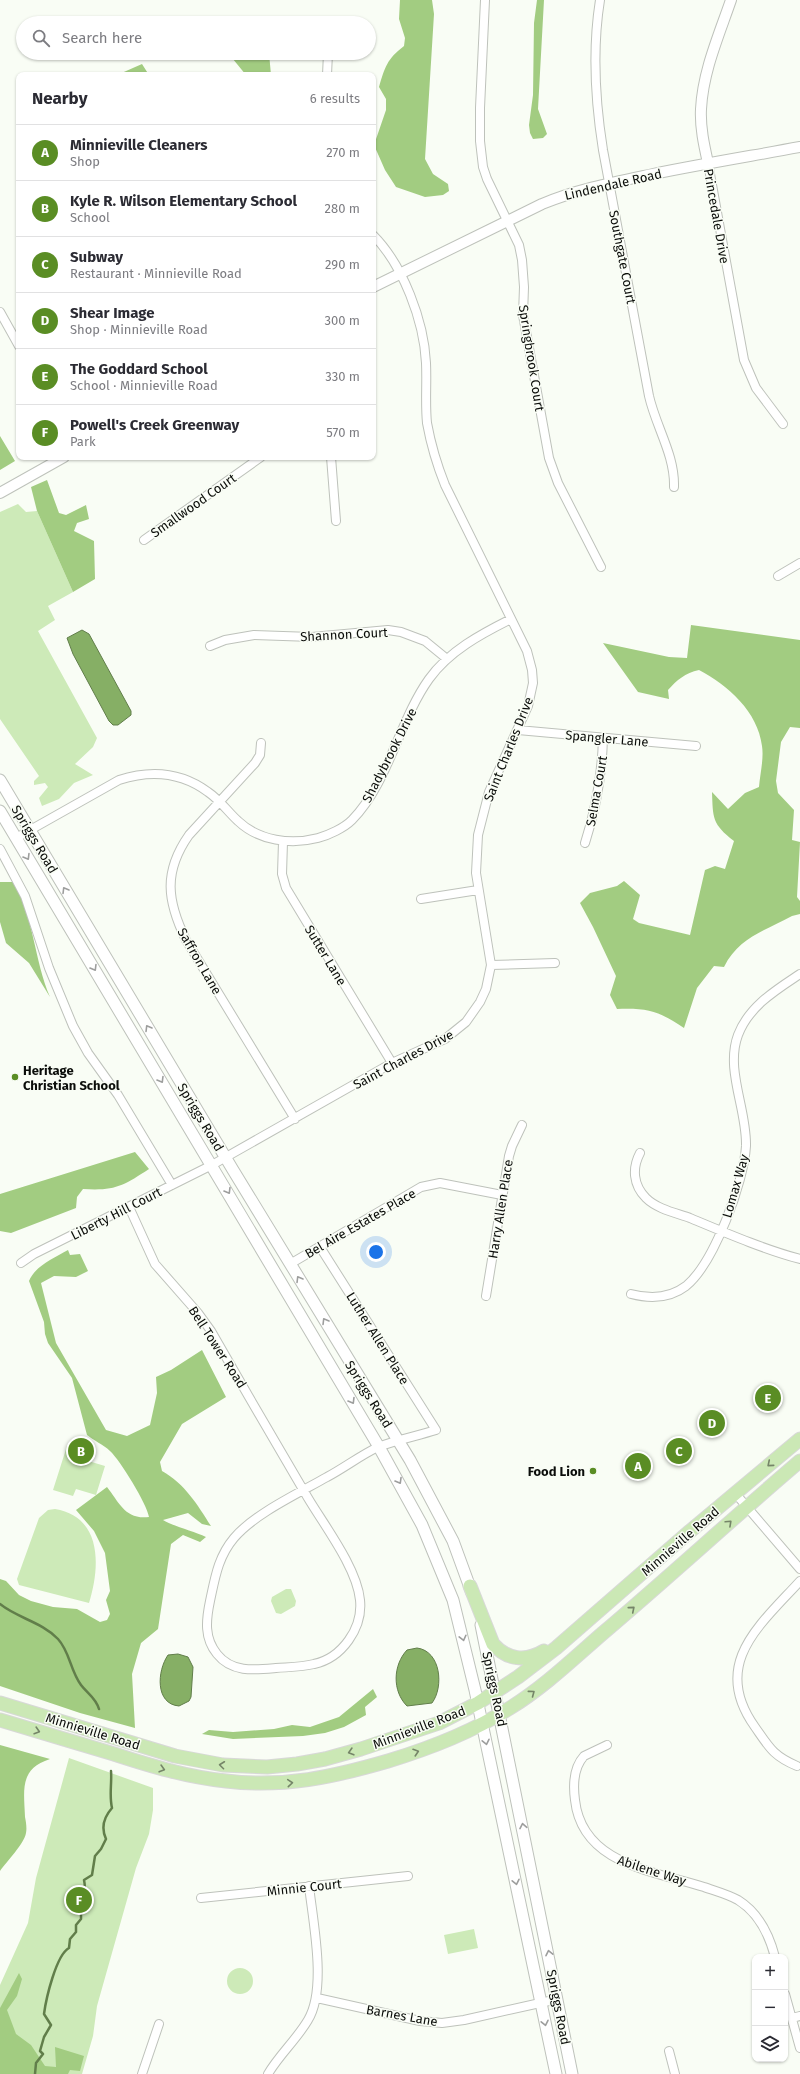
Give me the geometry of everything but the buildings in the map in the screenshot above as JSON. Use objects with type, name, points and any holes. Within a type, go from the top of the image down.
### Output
[{"type":"main road","name":"Spriggs Road","points":[[0,780],[225,1158],[399,1442],[444,1523],[463,1565],[481,1625],[496,1693],[572,2074]]},
{"type":"main road","name":"Spriggs Road","points":[[0,811],[379,1447],[411,1502],[441,1567],[456,1613],[478,1703],[556,2074]]},
{"type":"main road","name":"Minnieville Road","points":[[0,1703],[175,1756],[222,1765],[253,1767],[297,1764],[346,1754],[439,1723],[496,1693],[543,1658],[800,1439]]},
{"type":"main road","name":"Minnieville Road","points":[[0,1720],[176,1773],[213,1780],[260,1784],[302,1782],[343,1774],[433,1747],[482,1724],[535,1691],[683,1565],[746,1507],[800,1461]]},
{"type":"main road","points":[[470,1586],[493,1644],[504,1655],[520,1658],[542,1653],[580,1626]]},
{"type":"street","name":"Springbrook Court","points":[[485,0],[480,108],[481,155],[487,179],[506,221],[519,245],[522,260],[524,287],[523,314],[549,458],[558,483],[601,568]]},
{"type":"street","name":"Southgate Court","points":[[600,0],[596,50],[596,94],[598,119],[649,396],[673,467],[674,487]]},
{"type":"street","name":"Princedale Drive","points":[[731,0],[708,67],[702,92],[700,119],[744,360],[756,388],[783,424]]},
{"type":"street","points":[[327,72],[328,60]]},
{"type":"street","name":"Lindendale Road","points":[[376,285],[506,221],[564,195],[609,183],[708,163],[800,147]]},
{"type":"street","name":"Saint Charles Drive","points":[[212,1165],[392,1063],[445,1039],[466,1022],[480,1002],[486,989],[491,965],[478,890],[476,854],[482,814],[498,770],[518,730],[532,693],[532,670],[527,650],[510,619],[445,485],[437,465],[427,423],[424,342],[419,318],[400,273],[386,250],[376,238]]},
{"type":"street","points":[[0,312],[16,341]]},
{"type":"street","points":[[0,493],[59,460]]},
{"type":"street","name":"Smallwood Court","points":[[144,540],[257,460]]},
{"type":"street","points":[[331,460],[336,521]]},
{"type":"street","points":[[778,576],[800,563]]},
{"type":"street","name":"Shadybrook Drive","points":[[16,838],[106,787],[132,776],[158,774],[183,778],[208,792],[220,802],[239,823],[250,830],[282,842],[304,841],[319,838],[352,820],[371,794],[420,693],[428,680],[447,659],[464,646],[510,619]]},
{"type":"street","name":"Shannon Court","points":[[210,646],[254,634],[312,637],[388,630],[407,633],[425,640],[447,659]]},
{"type":"street","name":"Spangler Lane","points":[[518,730],[696,746]]},
{"type":"street","name":"Selma Court","points":[[585,843],[591,826],[601,777],[603,738]]},
{"type":"street","name":"Saffron Lane","points":[[261,743],[260,755],[256,764],[189,835],[175,858],[170,880],[172,905],[186,940],[295,1119]]},
{"type":"street","name":"Sutter Lane","points":[[282,842],[281,863],[286,888],[392,1063]]},
{"type":"street","points":[[0,850],[25,896],[51,975],[73,1026],[88,1053],[118,1095],[172,1185]]},
{"type":"street","points":[[421,899],[478,890]]},
{"type":"street","points":[[491,965],[555,963]]},
{"type":"street","name":"Lomax Way","points":[[631,1294],[645,1298],[667,1296],[686,1286],[705,1263],[721,1231],[740,1176],[746,1146],[734,1060],[738,1036],[750,1014],[759,1004],[800,974]]},
{"type":"street","name":"Harry Allen Place","points":[[486,1296],[502,1195],[512,1146],[522,1125]]},
{"type":"street","points":[[640,1153],[634,1167],[634,1174],[638,1187],[646,1198],[659,1206],[721,1231],[800,1259]]},
{"type":"street","name":"Liberty Hill Court","points":[[21,1263],[34,1254],[212,1165]]},
{"type":"street","name":"Bel Aire Estates Place","points":[[290,1264],[410,1193],[425,1186],[444,1184],[502,1195]]},
{"type":"street","name":"Bell Tower Road","points":[[128,1207],[156,1264],[203,1319],[304,1490],[356,1582],[360,1601],[355,1629],[348,1641],[340,1650],[324,1661],[314,1664],[254,1670],[238,1668],[217,1655],[209,1641],[207,1631],[207,1614],[218,1563],[242,1529],[304,1490]]},
{"type":"street","name":"Luther Allen Place","points":[[320,1247],[436,1430],[399,1442]]},
{"type":"street","points":[[304,1490],[379,1447],[399,1442]]},
{"type":"street","points":[[735,1493],[800,1569]]},
{"type":"street","points":[[796,1766],[775,1754],[748,1716],[741,1699],[738,1673],[744,1648],[750,1636],[800,1581]]},
{"type":"street","name":"Abilene Way","points":[[607,1745],[584,1756],[575,1775],[574,1793],[577,1810],[591,1840],[600,1849],[620,1861],[720,1892],[737,1900],[761,1922],[770,1939],[774,1954]]},
{"type":"street","name":"Minnie Court","points":[[200,1898],[408,1876]]},
{"type":"street","points":[[268,2074],[310,2018],[317,1998],[316,1947],[308,1886]]},
{"type":"street","name":"Barnes Lane","points":[[317,1998],[420,2021],[442,2023],[464,2020],[558,1999]]},
{"type":"street","points":[[788,2004],[800,2048]]},
{"type":"street","points":[[792,2018],[800,2016]]},
{"type":"street","points":[[142,2074],[159,2024]]},
{"type":"street","points":[[669,2051],[675,2074]]},
{"type":"shaded area","points":[[400,0],[432,0],[434,14],[425,159],[433,174],[448,184],[449,191],[443,195],[425,197],[396,187],[385,170],[376,150],[376,139],[386,110],[386,99],[379,87],[390,59],[404,46],[405,38],[399,19]]},
{"type":"shaded area","points":[[537,0],[544,0],[538,109],[547,134],[543,138],[533,139],[530,133],[529,125],[533,95],[534,23]]},
{"type":"shaded area","points":[[234,60],[270,60],[271,72],[244,72]]},
{"type":"shaded area","points":[[142,64],[147,72],[124,72]]},
{"type":"shaded area","points":[[0,436],[15,461],[0,470]]},
{"type":"shaded area","points":[[47,480],[59,513],[66,515],[86,505],[89,519],[77,523],[74,531],[94,541],[95,579],[73,592],[37,511],[31,487]]},
{"type":"shaded area","points":[[18,504],[26,512],[37,511],[73,592],[48,606],[55,620],[38,631],[97,738],[93,747],[75,764],[93,775],[74,783],[59,799],[42,806],[39,798],[48,787],[45,783],[34,785],[34,781],[39,776],[0,719],[0,512]]},
{"type":"shaded area","points":[[691,625],[800,640],[800,728],[790,727],[781,742],[776,781],[778,793],[794,810],[792,840],[800,842],[797,897],[800,901],[800,914],[792,916],[745,942],[737,948],[724,967],[714,966],[697,988],[684,1028],[660,1014],[653,1012],[637,1009],[617,1009],[610,995],[616,976],[580,903],[590,893],[617,886],[624,881],[640,895],[633,919],[639,923],[690,935],[705,870],[715,866],[725,869],[734,841],[721,830],[715,820],[712,792],[728,809],[745,793],[759,787],[763,756],[759,734],[755,722],[748,711],[731,692],[721,683],[699,670],[685,675],[675,683],[668,690],[669,699],[638,692],[603,643],[669,657],[687,658]]},
{"type":"shaded area","points":[[82,630],[89,634],[131,711],[131,715],[118,725],[113,725],[109,721],[73,654],[67,638]]},
{"type":"shaded area","points":[[0,882],[13,882],[20,895],[30,924],[40,968],[50,997],[29,963],[6,943],[0,922]]},
{"type":"shaded area","points":[[135,1152],[149,1169],[132,1180],[111,1188],[83,1189],[77,1197],[76,1208],[11,1233],[0,1231],[0,1194]]},
{"type":"shaded area","points":[[68,1250],[70,1255],[80,1254],[88,1271],[76,1277],[54,1276],[41,1283],[56,1343],[106,1430],[127,1436],[150,1425],[157,1393],[156,1377],[171,1370],[202,1350],[226,1397],[182,1424],[160,1462],[162,1471],[184,1488],[211,1526],[202,1524],[188,1513],[163,1520],[206,1537],[200,1542],[183,1535],[171,1544],[158,1629],[141,1643],[132,1674],[135,1728],[80,1713],[0,1686],[0,1579],[6,1581],[19,1595],[31,1601],[53,1607],[77,1609],[100,1622],[107,1620],[110,1614],[106,1600],[110,1591],[105,1553],[94,1531],[76,1510],[107,1487],[119,1504],[128,1513],[134,1516],[149,1517],[143,1502],[126,1472],[114,1456],[107,1449],[87,1435],[72,1378],[48,1343],[45,1334],[44,1322],[29,1281],[40,1267]]},
{"type":"shaded area","points":[[67,1446],[87,1453],[85,1460],[105,1466],[96,1495],[76,1489],[73,1496],[53,1490]]},
{"type":"shaded area","points":[[55,1509],[71,1514],[82,1522],[90,1533],[96,1560],[93,1589],[89,1603],[19,1585],[17,1579],[39,1518],[48,1510]]},
{"type":"shaded area","points":[[286,1589],[291,1589],[296,1601],[295,1606],[281,1614],[276,1613],[271,1601],[272,1597]]},
{"type":"shaded area","points":[[417,1648],[425,1651],[431,1656],[435,1663],[439,1679],[438,1688],[432,1703],[407,1706],[402,1700],[397,1686],[397,1670],[402,1656],[407,1650]]},
{"type":"shaded area","points":[[178,1654],[188,1657],[193,1667],[191,1697],[189,1701],[179,1706],[171,1704],[166,1699],[160,1686],[160,1678],[164,1662],[168,1655]]},
{"type":"shaded area","points":[[373,1689],[377,1697],[365,1707],[366,1715],[344,1727],[325,1733],[303,1736],[233,1739],[202,1734],[209,1730],[233,1732],[274,1729],[292,1725],[310,1727],[339,1717]]},
{"type":"shaded area","points":[[0,1745],[50,1759],[33,1768],[28,1775],[24,1789],[26,1827],[25,1837],[0,1871]]},
{"type":"shaded area","points":[[69,1758],[153,1788],[153,1810],[149,1834],[136,1868],[97,2006],[93,2036],[82,2074],[0,2074],[0,1985],[28,1923],[36,1878]]},
{"type":"shaded area","points":[[474,1929],[478,1948],[448,1954],[444,1935]]},
{"type":"shaded area","points":[[240,1968],[249,1972],[253,1981],[249,1990],[240,1994],[231,1990],[227,1981],[231,1972]]},
{"type":"shaded area","points":[[19,1973],[22,1979],[17,1996],[7,2010],[16,2034],[31,2045],[45,2066],[56,2067],[55,2047],[84,2056],[80,2071],[70,2070],[68,2074],[0,2074],[0,2008]]},
{"type":"waterway","points":[[0,1604],[14,1613],[45,1628],[58,1639],[65,1650],[77,1679],[83,1688],[94,1699],[99,1709]]},
{"type":"waterway","points":[[35,2074],[36,2063],[43,2054],[40,2051],[44,2037],[51,2025],[44,2014],[52,1978],[60,1959],[64,1952],[69,1948],[70,1939],[76,1932],[76,1925],[81,1919],[81,1911],[78,1910],[77,1905],[84,1893],[84,1880],[92,1875],[95,1856],[101,1849],[106,1839],[104,1835],[104,1823],[112,1808],[111,1771]]},
{"type":"place","name":"Heritage Christian School","points":[[15,1077]]},
{"type":"place","name":"The Goddard School","points":[[768,1398]]},
{"type":"place","name":"Shear Image","points":[[712,1423]]},
{"type":"place","name":"Kyle R. Wilson Elementary School","points":[[81,1451]]},
{"type":"place","name":"Subway","points":[[679,1451]]},
{"type":"place","name":"Minnieville Cleaners","points":[[638,1466]]},
{"type":"place","name":"Food Lion","points":[[593,1471]]},
{"type":"place","name":"Powell's Creek Greenway","points":[[79,1900]]}]
